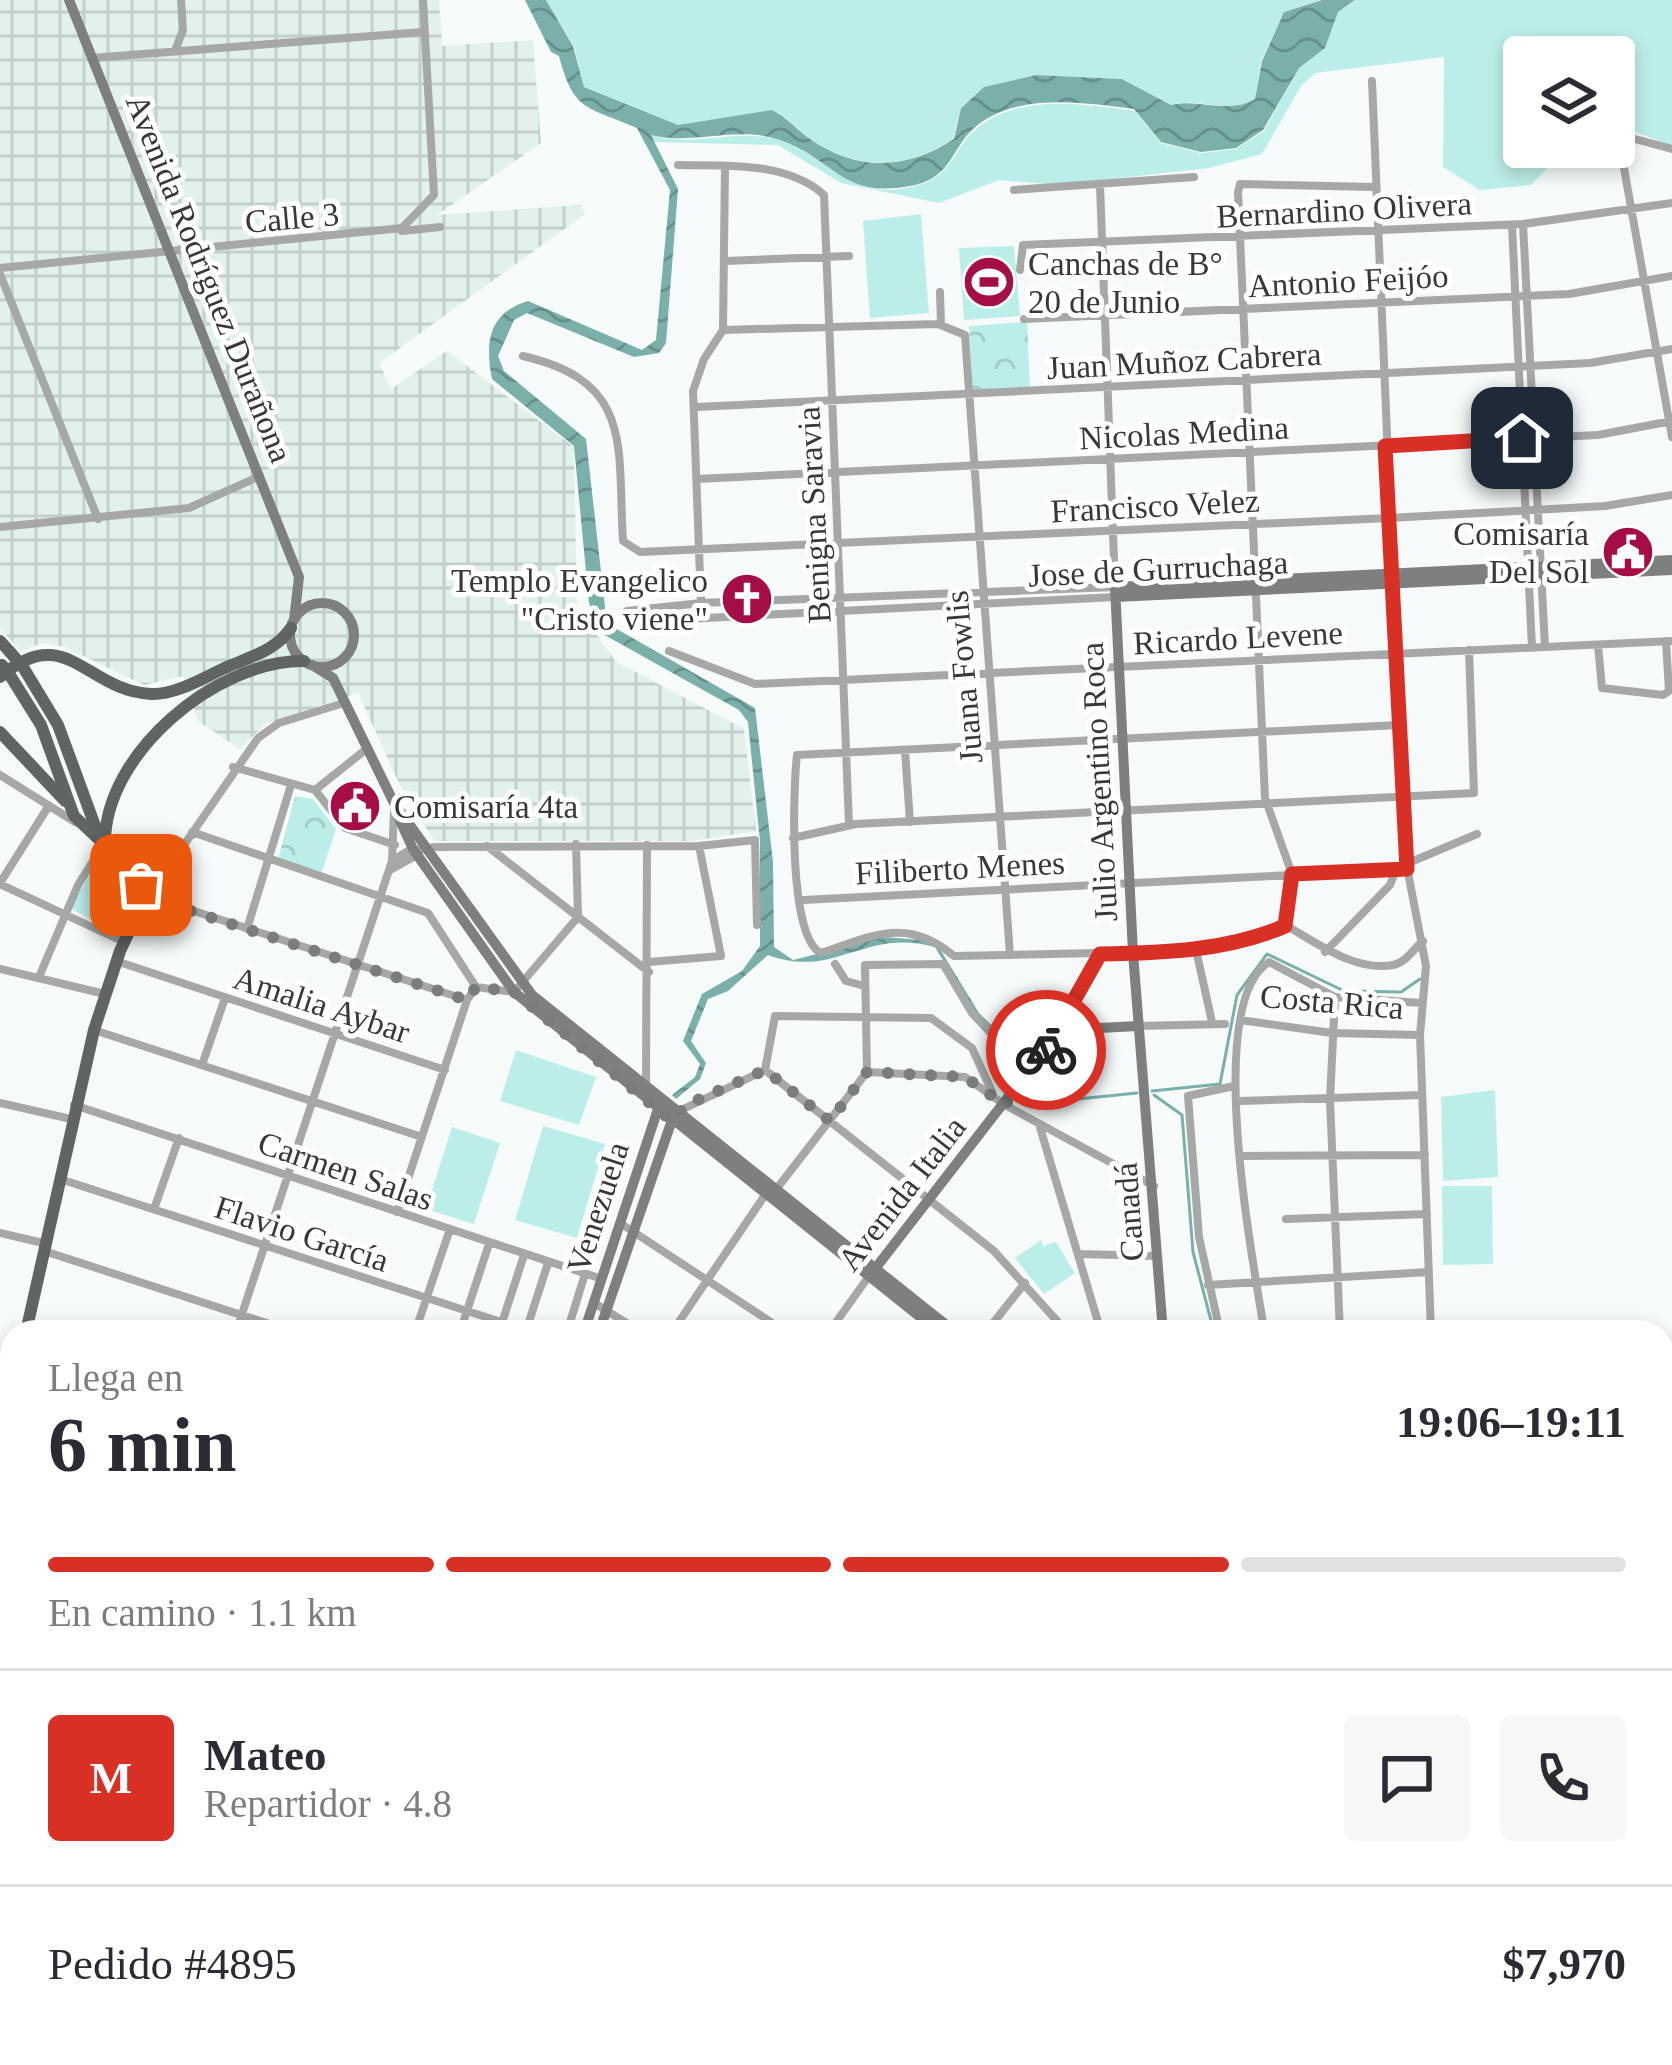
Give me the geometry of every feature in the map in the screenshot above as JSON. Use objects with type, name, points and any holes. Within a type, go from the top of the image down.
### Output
[{"type":"main road","name":"Avenida Rodríguez Durañona","points":[[69,0],[299,577]]},
{"type":"main road","name":"Jose de Gurruchaga","points":[[1115,592],[1672,560]]},
{"type":"main road","name":"Jose de Gurruchaga","points":[[1535,571],[1672,570]]},
{"type":"main road","points":[[299,577],[348,616],[354,633],[346,656],[342,697]]},
{"type":"main road","points":[[299,577],[292,648],[328,673],[419,851],[519,989],[674,1117],[938,1320]]},
{"type":"main road","name":"Julio Argentino Roca","points":[[1115,592],[1144,1088]]},
{"type":"main road","points":[[28,1320],[94,1030],[116,961],[145,897],[80,824],[68,804],[41,725],[3,671],[29,656],[52,653],[124,688],[161,693],[267,650],[307,607],[334,606]]},
{"type":"main road","points":[[5,646],[58,725],[102,849]]},
{"type":"main road","points":[[102,849],[106,824],[121,788],[170,721],[248,674],[308,663],[330,666],[346,656]]},
{"type":"main road","points":[[0,732],[68,804]]},
{"type":"main road","points":[[519,989],[646,1088],[659,1105]]},
{"type":"main road","name":"Costa Rica","points":[[1060,1030],[1138,1026]]},
{"type":"main road","name":"Avenida Italia","points":[[872,1272],[1060,1030]]},
{"type":"main road","name":"Canadá","points":[[1144,1088],[1162,1320]]},
{"type":"main road","name":"Venezuela","points":[[588,1320],[659,1105]]},
{"type":"main road","points":[[603,1320],[674,1117]]},
{"type":"main road","points":[[872,1272],[926,1320]]},
{"type":"street","points":[[176,48],[183,30],[181,0]]},
{"type":"street","points":[[395,232],[432,200],[423,0]]},
{"type":"street","points":[[92,58],[423,32]]},
{"type":"street","points":[[1372,81],[1403,868],[1423,941],[1421,1095],[1431,1320]]},
{"type":"street","points":[[1635,144],[1672,149]]},
{"type":"street","points":[[678,165],[725,166],[723,330],[695,382],[701,603]]},
{"type":"street","name":"Benigna Saravia","points":[[725,166],[794,178],[820,191],[826,203],[827,330],[849,825]]},
{"type":"street","points":[[1623,168],[1672,436]]},
{"type":"street","points":[[1014,190],[1194,177]]},
{"type":"street","points":[[1285,926],[1292,874],[1266,803],[1240,184],[1374,187]]},
{"type":"street","name":"Julio Argentino Roca","points":[[1100,185],[1115,592]]},
{"type":"street","name":"Bernardino Olivera","points":[[1020,270],[1018,248],[1518,224],[1672,203]]},
{"type":"street","points":[[1518,224],[1528,438],[1526,510],[1545,647]]},
{"type":"street","name":"Calle 3","points":[[0,271],[440,227]]},
{"type":"street","points":[[724,262],[849,256]]},
{"type":"street","points":[[0,271],[98,520]]},
{"type":"street","name":"Antonio Feijóo","points":[[1024,319],[1521,295],[1672,276]]},
{"type":"street","points":[[723,330],[941,325],[940,292]]},
{"type":"street","name":"Juana Fowlis","points":[[941,325],[964,335],[1010,955]]},
{"type":"street","name":"Juan Muñoz Cabrera","points":[[697,407],[1525,367],[1672,349]]},
{"type":"street","name":"Francisco Velez","points":[[524,356],[568,368],[602,401],[618,442],[623,541],[640,552],[1389,518],[1672,495]]},
{"type":"street","name":"Nicolas Medina","points":[[697,479],[1598,435],[1671,422]]},
{"type":"street","points":[[1528,438],[1538,509],[1532,648]]},
{"type":"street","points":[[0,526],[189,508],[260,476]]},
{"type":"street","name":"Jose de Gurruchaga","points":[[654,608],[666,620],[842,604],[1115,592]]},
{"type":"street","name":"Jose de Gurruchaga","points":[[627,611],[701,603],[842,604]]},
{"type":"street","points":[[1598,645],[1602,688],[1663,694],[1669,691],[1669,641]]},
{"type":"street","name":"Ricardo Levene","points":[[668,651],[748,683],[1669,641]]},
{"type":"street","points":[[793,838],[849,825],[1474,793],[1469,650]]},
{"type":"street","points":[[145,897],[233,767],[272,727],[342,697]]},
{"type":"street","points":[[1398,725],[796,755],[793,838],[804,932],[815,952],[877,933],[935,938],[951,954],[1196,950],[1285,926],[1325,952],[1393,965],[1423,941]]},
{"type":"street","points":[[904,750],[910,822]]},
{"type":"street","points":[[315,790],[364,751]]},
{"type":"street","points":[[233,767],[315,790],[342,826],[395,845]]},
{"type":"street","points":[[0,776],[80,824]]},
{"type":"street","points":[[247,928],[291,785]]},
{"type":"street","points":[[240,1320],[390,866],[395,845],[394,803]]},
{"type":"street","points":[[48,807],[0,884],[124,942]]},
{"type":"street","points":[[192,832],[432,916],[476,987]]},
{"type":"street","points":[[1325,952],[1403,868],[1478,834]]},
{"type":"street","points":[[390,866],[419,851],[487,845],[699,846],[758,841],[757,925]]},
{"type":"street","points":[[476,987],[519,989],[578,917],[576,844]]},
{"type":"street","points":[[646,1088],[647,844]]},
{"type":"street","points":[[487,845],[649,967],[722,956],[699,846]]},
{"type":"street","points":[[39,977],[65,914],[102,849]]},
{"type":"street","name":"Filiberto Menes","points":[[802,899],[1403,868]]},
{"type":"street","points":[[145,897],[467,1000]]},
{"type":"street","points":[[1196,950],[1212,1022]]},
{"type":"street","points":[[1060,1030],[1100,954]]},
{"type":"street","name":"Amalia Aybar","points":[[116,961],[445,1070]]},
{"type":"street","points":[[1262,1320],[1234,1086],[1248,987],[1269,962],[1335,997],[1423,1003]]},
{"type":"street","points":[[835,964],[846,981],[862,986]]},
{"type":"street","points":[[680,1320],[771,1192],[867,1072],[862,986],[866,964],[943,964],[972,1013],[1014,1058]]},
{"type":"street","points":[[0,969],[105,994]]},
{"type":"street","points":[[398,1213],[467,1000],[476,987]]},
{"type":"street","points":[[1335,997],[1330,1100],[1340,1320]]},
{"type":"street","points":[[202,1065],[225,998]]},
{"type":"street","points":[[765,1070],[775,1016],[940,1022],[972,1048],[993,1096]]},
{"type":"street","name":"Costa Rica","points":[[1240,1020],[1332,1033],[1420,1036]]},
{"type":"street","name":"Costa Rica","points":[[1138,1026],[1225,1024]]},
{"type":"street","points":[[94,1030],[422,1137]]},
{"type":"street","points":[[674,1117],[765,1070]]},
{"type":"street","points":[[765,1070],[929,1199],[1025,1282],[1057,1320]]},
{"type":"street","points":[[867,1072],[965,1077],[1005,1105],[1155,1186]]},
{"type":"street","points":[[1217,1320],[1208,1285],[1188,1096],[1234,1086]]},
{"type":"street","points":[[1239,1100],[1421,1095]]},
{"type":"street","name":"Carmen Salas","points":[[0,1103],[73,1112],[179,1138],[449,1232],[602,1279]]},
{"type":"street","points":[[1039,1124],[1098,1320]]},
{"type":"street","points":[[154,1209],[179,1138]]},
{"type":"street","points":[[1241,1156],[1425,1155]]},
{"type":"street","name":"Flavio García","points":[[57,1178],[484,1320]]},
{"type":"street","points":[[1286,1219],[1427,1214]]},
{"type":"street","points":[[620,1223],[769,1320]]},
{"type":"street","points":[[419,1320],[449,1232]]},
{"type":"street","points":[[0,1233],[257,1320]]},
{"type":"street","points":[[464,1320],[489,1244]]},
{"type":"street","points":[[1078,1254],[1159,1256]]},
{"type":"street","points":[[504,1320],[524,1255]]},
{"type":"street","points":[[531,1320],[548,1263]]},
{"type":"street","name":"Avenida Italia","points":[[838,1320],[872,1272]]},
{"type":"street","points":[[1208,1285],[1429,1272]]},
{"type":"street","name":"Venezuela","points":[[570,1320],[586,1274]]},
{"type":"street","points":[[995,1320],[1025,1282]]},
{"type":"street","points":[[594,1303],[623,1320]]},
{"type":"shaded area","points":[[0,0],[439,0],[442,46],[533,40],[541,143],[437,215],[581,205],[585,214],[379,363],[391,389],[447,351],[574,447],[577,606],[615,661],[744,729],[756,831],[693,841],[434,841],[399,783],[358,693],[264,725],[240,749],[198,721],[183,676],[144,685],[65,647],[42,643],[21,651],[0,628]]},
{"type":"green space","points":[[546,0],[1320,0],[1284,12],[1261,61],[1255,99],[1245,104],[1171,105],[1123,79],[1036,75],[984,87],[961,107],[953,139],[917,157],[882,163],[828,149],[772,110],[678,125],[584,87],[574,46]]},
{"type":"green space","points":[[1356,0],[1672,0],[1672,146],[1635,132],[1635,36],[1503,36],[1503,168],[1547,168],[1531,185],[1480,190],[1443,167],[1444,57],[1315,73],[1301,86],[1262,154],[1209,168],[1057,185],[999,180],[939,203],[841,183],[778,145],[654,142],[649,134],[679,140],[776,139],[856,184],[894,190],[931,180],[976,129],[1012,110],[1032,106],[1074,104],[1135,111],[1161,143],[1201,153],[1236,149],[1264,131],[1299,68],[1325,48],[1338,12]]},
{"type":"green space","points":[[921,214],[929,313],[870,318],[863,221]]},
{"type":"green space","name":"Canchas de B° 20 de Junio","points":[[1014,246],[1020,316],[964,320],[959,248]]},
{"type":"green space","points":[[1027,322],[1030,388],[973,391],[969,326]]},
{"type":"green space","points":[[295,796],[313,799],[336,829],[322,872],[278,859]]},
{"type":"green space","points":[[101,856],[140,898],[126,931],[118,935],[70,908]]},
{"type":"green space","points":[[516,1050],[596,1077],[579,1125],[500,1101]]},
{"type":"green space","points":[[1495,1090],[1498,1177],[1443,1181],[1441,1097]]},
{"type":"green space","points":[[543,1126],[605,1144],[577,1238],[515,1220]]},
{"type":"green space","points":[[452,1127],[500,1143],[474,1224],[426,1209]]},
{"type":"green space","points":[[1442,1186],[1492,1186],[1493,1264],[1443,1265]]},
{"type":"green space","points":[[1041,1240],[1043,1246],[1056,1242],[1075,1273],[1044,1294],[1015,1258]]},
{"type":"water","points":[[525,0],[546,0],[573,46],[584,87],[678,125],[772,110],[828,150],[882,163],[918,157],[954,139],[961,108],[984,87],[1036,75],[1122,79],[1171,105],[1245,104],[1255,99],[1262,61],[1284,12],[1322,0],[1355,0],[1338,12],[1325,48],[1299,68],[1263,130],[1236,148],[1201,152],[1161,142],[1134,109],[1029,104],[990,117],[973,129],[936,176],[890,188],[855,183],[799,148],[764,136],[651,135],[678,189],[666,343],[659,353],[634,357],[527,313],[514,320],[498,356],[504,371],[586,439],[606,616],[615,628],[755,708],[773,862],[774,947],[793,960],[884,937],[935,941],[979,1013],[1026,1059],[1023,1062],[975,1015],[935,947],[888,943],[812,961],[792,961],[768,955],[728,991],[708,999],[691,1041],[706,1063],[700,1079],[676,1099],[672,1095],[695,1077],[700,1064],[683,1041],[702,994],[742,971],[760,946],[760,841],[748,722],[739,710],[601,633],[589,603],[574,446],[492,379],[492,331],[505,313],[528,301],[642,350],[656,340],[670,190],[637,128],[594,111],[577,98],[559,56],[551,52]]},
{"type":"waterway","points":[[1152,1091],[1220,1084],[1237,995],[1267,954],[1344,991],[1401,992],[1420,979]]},
{"type":"waterway","points":[[1038,1074],[1078,1099],[1137,1093]]},
{"type":"waterway","points":[[1154,1095],[1182,1115],[1193,1252],[1211,1320]]},
{"type":"way so far","points":[[141,885],[145,902],[157,900],[467,1000],[476,987],[514,992],[672,1121],[686,1105],[765,1070],[830,1121],[867,1072],[965,1077],[1005,1105],[1046,1050]]},
{"type":"place","name":"Canchas de B° 20 de Junio","points":[[989,282]]},
{"type":"place","name":"Comisaría Del Sol","points":[[1628,552]]},
{"type":"place","name":"Templo Evangelico \"Cristo viene\"","points":[[747,599]]},
{"type":"place","name":"Comisaría 4ta","points":[[355,806]]},
{"type":"route","points":[[1046,1050],[1100,954],[1190,951],[1285,926],[1292,874],[1407,869],[1385,446],[1522,438]]}]
